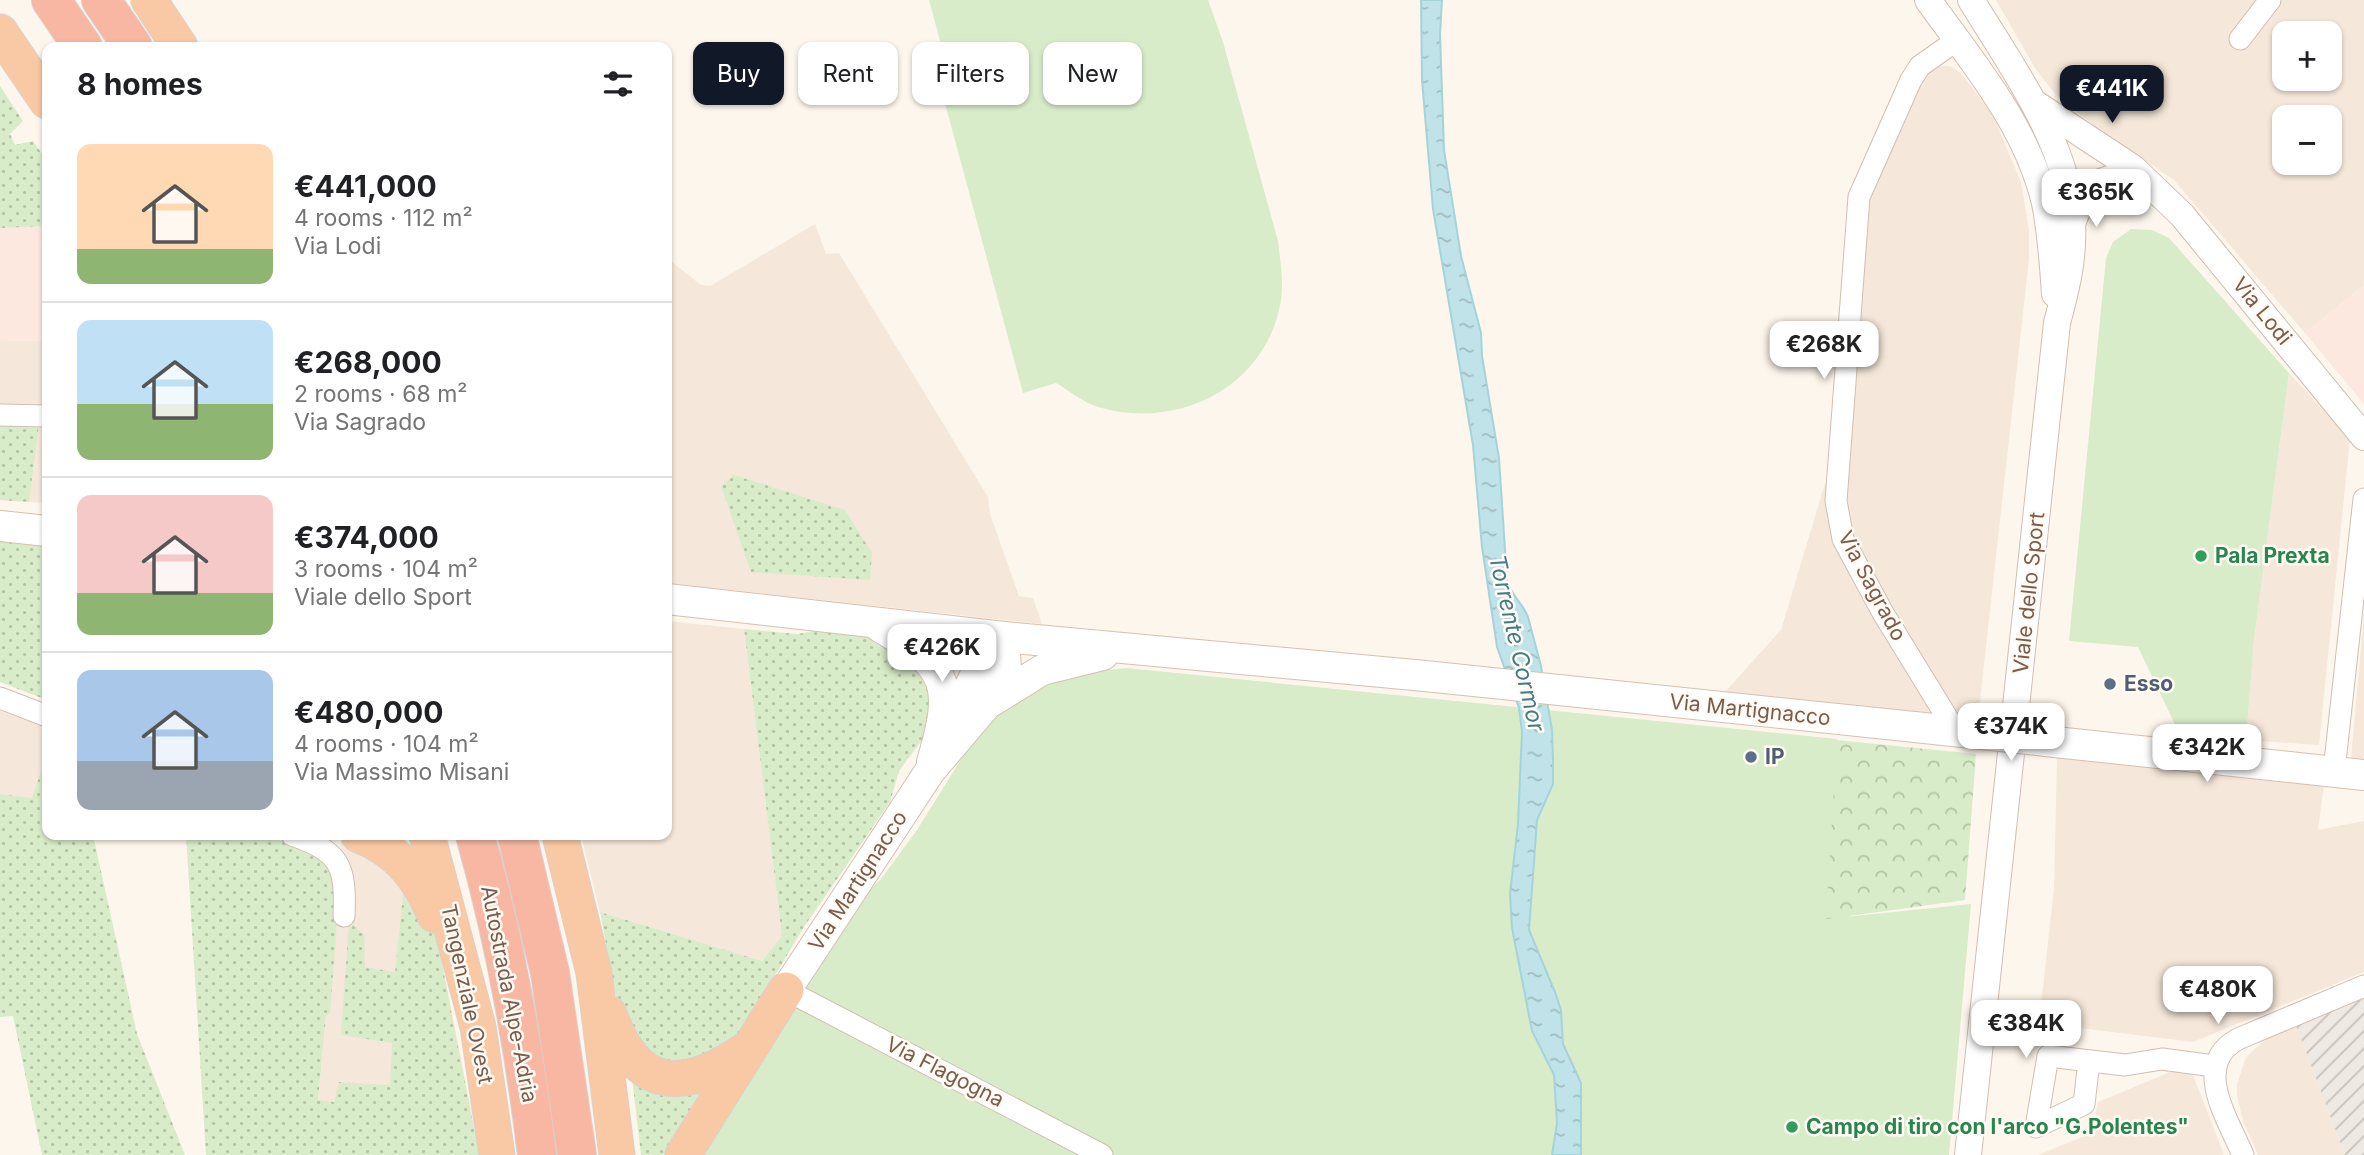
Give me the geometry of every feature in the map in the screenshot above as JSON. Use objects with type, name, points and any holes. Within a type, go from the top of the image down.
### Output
[{"type":"highway","points":[[51,0],[80,42]]},
{"type":"highway","points":[[101,0],[130,42]]},
{"type":"highway","points":[[149,0],[177,42]]},
{"type":"highway","points":[[0,32],[42,94]]},
{"type":"highway","points":[[369,840],[396,854],[427,896],[478,1027]]},
{"type":"highway","name":"Tangenziale Ovest","points":[[428,840],[478,1027],[497,1155]]},
{"type":"highway","name":"Autostrada Alpe-Adria","points":[[476,840],[513,995],[537,1155]]},
{"type":"highway","name":"Autostrada Alpe-Adria","points":[[518,840],[550,973],[577,1155]]},
{"type":"highway","points":[[561,840],[594,973],[617,1155]]},
{"type":"highway","points":[[594,973],[622,1045],[643,1068],[668,1078],[696,1079],[721,1067],[747,1049]]},
{"type":"highway","points":[[683,1155],[786,990]]},
{"type":"main road","points":[[0,527],[42,531]]},
{"type":"main road","name":"Via Martignacco","points":[[672,600],[1004,637],[1594,694],[2364,775]]},
{"type":"main road","name":"Via Martignacco","points":[[870,622],[927,659],[943,685],[946,710],[930,771]]},
{"type":"main road","name":"Via Martignacco","points":[[786,990],[930,771],[986,705],[1006,669],[1004,637]]},
{"type":"main road","name":"Via Martignacco","points":[[930,771],[986,653],[1004,637]]},
{"type":"main road","name":"Via Martignacco","points":[[986,705],[1042,670],[1077,660],[1135,650]]},
{"type":"street","name":"Viale dello Sport","points":[[1928,0],[2008,116],[2031,161],[2045,202],[2052,247],[2057,323]]},
{"type":"street","name":"Viale dello Sport","points":[[1968,1155],[2057,323],[2072,256],[2073,221],[2063,174],[2032,101],[1971,0]]},
{"type":"street","points":[[2240,38],[2270,0]]},
{"type":"street","name":"Via Sagrado","points":[[1956,40],[1920,66],[1911,80],[1859,197],[1836,501],[1843,539],[1883,613],[1964,733]]},
{"type":"street","name":"Via Lodi","points":[[2032,101],[2056,120],[2113,153],[2182,215],[2217,254],[2364,437]]},
{"type":"street","name":"Via Lodi","points":[[2008,116],[2050,140],[2131,176],[2154,190]]},
{"type":"street","points":[[2073,221],[2080,203],[2095,184],[2103,179],[2131,176]]},
{"type":"street","points":[[0,415],[42,416]]},
{"type":"street","points":[[2334,771],[2364,499]]},
{"type":"street","points":[[0,698],[42,714]]},
{"type":"street","points":[[308,840],[320,844],[335,858],[343,874],[344,916]]},
{"type":"street","points":[[2243,1155],[2217,1093],[2214,1066],[2221,1052],[2238,1039],[2364,986]]},
{"type":"street","name":"Via Flagogna","points":[[786,990],[1102,1155]]},
{"type":"street","points":[[2089,1061],[2124,1065],[2162,1059],[2214,1066]]},
{"type":"shaded area","points":[[1996,0],[2364,0],[2364,285],[2305,333],[2174,180],[2097,128],[2055,94],[2035,68]]},
{"type":"shaded area","points":[[1950,66],[1961,73],[1993,115],[2021,182],[2029,231],[2029,259],[1978,719],[1725,692],[1781,630],[1825,483],[1845,482],[1866,203],[1927,70]]},
{"type":"shaded area","points":[[9,134],[15,145],[33,141],[42,154],[42,341],[0,340],[0,136]]},
{"type":"shaded area","points":[[815,224],[826,254],[839,253],[988,497],[990,514],[1019,596],[1033,598],[1042,624],[672,584],[672,262],[701,285],[710,286]]},
{"type":"shaded area","points":[[2364,285],[2364,404],[2305,333]]},
{"type":"shaded area","points":[[0,340],[42,341],[42,406],[0,406]]},
{"type":"shaded area","points":[[2289,373],[2350,438],[2319,745],[2246,740],[2254,640]]},
{"type":"shaded area","points":[[0,423],[42,424],[42,503],[0,500]]},
{"type":"shaded area","points":[[2364,615],[2364,760],[2351,758]]},
{"type":"shaded area","points":[[672,622],[744,629],[782,936],[762,961],[600,912],[582,840],[672,840]]},
{"type":"shaded area","points":[[0,711],[42,726],[42,839],[0,842]]},
{"type":"shaded area","points":[[2057,757],[2324,784],[2318,830],[2364,821],[2364,972],[2193,1042],[2039,1023],[2054,888]]},
{"type":"shaded area","points":[[341,840],[343,840],[383,857],[438,943],[480,1155],[313,1155],[326,1016],[330,1013]]},
{"type":"shaded area","points":[[2364,993],[2364,1155],[2345,1155],[2295,1023]]},
{"type":"shaded area","points":[[2295,1023],[2345,1155],[2258,1155],[2243,1121],[2237,1084],[2246,1057],[2273,1033]]},
{"type":"shaded area","points":[[2175,1070],[2188,1071],[2193,1075],[2224,1155],[2038,1155],[2092,1133],[2098,1102]]},
{"type":"green space","points":[[929,0],[1208,0],[1223,42],[1278,241],[1281,270],[1281,300],[1272,331],[1258,357],[1238,378],[1214,395],[1187,407],[1158,413],[1128,413],[1098,407],[1056,383],[1023,393],[946,105],[1029,105],[1029,42],[940,42]]},
{"type":"green space","points":[[0,86],[23,121],[10,134],[15,145],[33,141],[42,154],[42,226],[0,228]]},
{"type":"green space","points":[[2131,229],[2152,230],[2169,238],[2289,373],[2254,640],[2246,740],[2179,733],[2138,647],[2069,641],[2106,258],[2113,242]]},
{"type":"green space","points":[[0,423],[39,424],[29,502],[0,500]]},
{"type":"green space","points":[[734,475],[845,510],[872,553],[870,580],[751,572],[721,486]]},
{"type":"green space","points":[[0,537],[42,541],[42,698],[0,682]]},
{"type":"green space","points":[[832,628],[878,638],[933,681],[928,732],[899,771],[890,802],[802,930],[746,1025],[718,1053],[679,1063],[647,1055],[619,1013],[600,912],[762,961],[782,936],[744,629],[797,634]]},
{"type":"green space","points":[[1126,668],[1837,739],[1826,919],[1971,904],[1949,1155],[697,1155],[850,908],[881,879],[917,830],[993,708],[1065,675]]},
{"type":"green space","points":[[1836,740],[1976,754],[1965,900],[1849,916],[1841,971],[1527,911]]},
{"type":"green space","points":[[42,769],[42,840],[94,840],[137,1034],[185,1155],[42,1155],[13,1016],[0,1017],[0,794],[32,798]]},
{"type":"green space","points":[[186,840],[278,840],[313,852],[330,862],[339,896],[330,1013],[326,1016],[318,1100],[334,1102],[339,1082],[390,1085],[392,1043],[341,1035],[349,922],[364,934],[365,967],[395,972],[405,876],[428,912],[438,943],[479,1155],[206,1155]]},
{"type":"green space","points":[[631,1069],[711,1086],[669,1155],[641,1155]]},
{"type":"water","name":"Torrente Cormor","points":[[1421,0],[1442,0],[1440,34],[1444,150],[1461,256],[1481,333],[1482,356],[1499,458],[1507,580],[1528,617],[1541,666],[1552,730],[1553,784],[1537,820],[1529,930],[1555,992],[1561,1010],[1563,1044],[1581,1083],[1581,1155],[1552,1155],[1557,1123],[1554,1075],[1532,1031],[1512,928],[1510,894],[1518,824],[1522,731],[1519,708],[1497,647],[1482,547],[1473,445],[1433,209],[1422,80]]},
{"type":"place","name":"Pala Prexta","points":[[2201,556]]},
{"type":"place","name":"Esso","points":[[2110,684]]},
{"type":"place","name":"IP","points":[[1751,757]]},
{"type":"place","name":"Campo di tiro con l'arco \"G.Polentes\"","points":[[1792,1127]]}]
